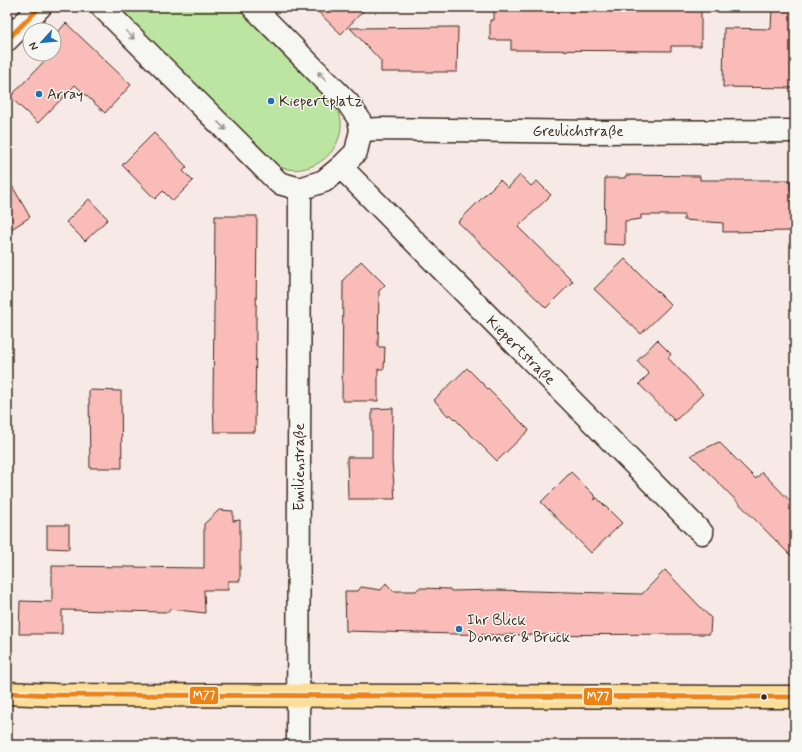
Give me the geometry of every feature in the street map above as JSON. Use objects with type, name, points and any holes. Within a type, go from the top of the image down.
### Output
[{"type":"main road","points":[[7,693],[55,695],[795,697]]},
{"type":"street","points":[[7,40],[40,7]]},
{"type":"street","points":[[102,7],[279,182],[300,189],[324,181],[356,152],[361,130],[359,119],[348,103],[253,7]]},
{"type":"street","name":"Greulichstraße","points":[[361,130],[594,132],[795,131]]},
{"type":"street","name":"Kiepertstraße","points":[[341,167],[702,534]]},
{"type":"street","name":"Emilienstraße","points":[[298,745],[300,189]]},
{"type":"green space","points":[[118,7],[122,7],[125,12],[132,8],[131,7],[242,7],[335,103],[340,115],[341,127],[339,139],[333,149],[317,164],[306,168],[295,170],[273,164]]},
{"type":"building","points":[[313,7],[367,7],[341,34]]},
{"type":"building","points":[[494,7],[701,7],[701,46],[671,46],[671,51],[511,50],[511,40],[490,40],[490,20],[494,20]]},
{"type":"building","points":[[772,7],[795,7],[795,88],[723,87],[724,28],[771,29]]},
{"type":"building","points":[[66,23],[131,85],[105,113],[75,85],[38,123],[10,97],[43,62],[62,62],[62,27]]},
{"type":"building","points":[[458,27],[457,72],[381,72],[381,61],[350,28]]},
{"type":"building","points":[[154,133],[187,167],[183,171],[193,181],[173,201],[163,191],[155,199],[122,165]]},
{"type":"building","points":[[520,175],[531,186],[537,181],[551,195],[518,227],[573,281],[546,308],[458,222],[500,180],[508,188]]},
{"type":"building","points":[[626,175],[700,176],[700,180],[790,180],[790,190],[795,190],[795,231],[723,232],[723,223],[684,220],[684,215],[641,215],[641,219],[625,221],[625,245],[604,244],[605,178],[625,178]]},
{"type":"building","points":[[7,177],[30,217],[7,232]]},
{"type":"building","points":[[89,199],[108,219],[85,241],[66,222]]},
{"type":"building","points":[[215,216],[257,216],[255,432],[214,432]]},
{"type":"building","points":[[625,259],[671,305],[641,334],[594,289]]},
{"type":"building","points":[[361,261],[385,285],[379,291],[378,347],[385,347],[384,369],[378,369],[378,401],[342,401],[343,280]]},
{"type":"building","points":[[657,340],[671,354],[668,358],[703,394],[675,421],[639,384],[649,374],[637,361]]},
{"type":"building","points":[[467,368],[529,430],[497,461],[450,414],[448,416],[434,400]]},
{"type":"building","points":[[89,390],[121,391],[122,468],[90,468]]},
{"type":"building","points":[[393,408],[392,460],[395,499],[348,499],[347,457],[372,457],[372,409]]},
{"type":"building","points":[[719,442],[756,479],[762,472],[795,506],[795,560],[691,455]]},
{"type":"building","points":[[571,472],[596,497],[594,500],[597,498],[622,523],[591,553],[541,502]]},
{"type":"building","points":[[219,510],[233,511],[233,521],[240,520],[240,581],[228,581],[228,590],[204,590],[205,613],[169,609],[169,612],[62,610],[62,634],[19,634],[20,601],[52,602],[52,566],[204,568],[204,524]]},
{"type":"building","points":[[47,525],[69,525],[69,549],[47,548]]},
{"type":"building","points":[[665,570],[711,618],[710,634],[491,635],[346,631],[345,591],[358,591],[361,587],[381,590],[386,583],[393,591],[416,591],[419,588],[450,589],[451,591],[496,590],[642,594]]},
{"type":"transit line","name":"M77","points":[[7,40],[40,7]]},
{"type":"transit line","name":"M77","points":[[7,693],[55,695],[795,697]]},
{"type":"place","name":"Array","points":[[39,94]]},
{"type":"place","name":"Kiepertplatz","points":[[271,101]]},
{"type":"place","name":"Ihr Blick Donner & Brück","points":[[459,629]]}]
